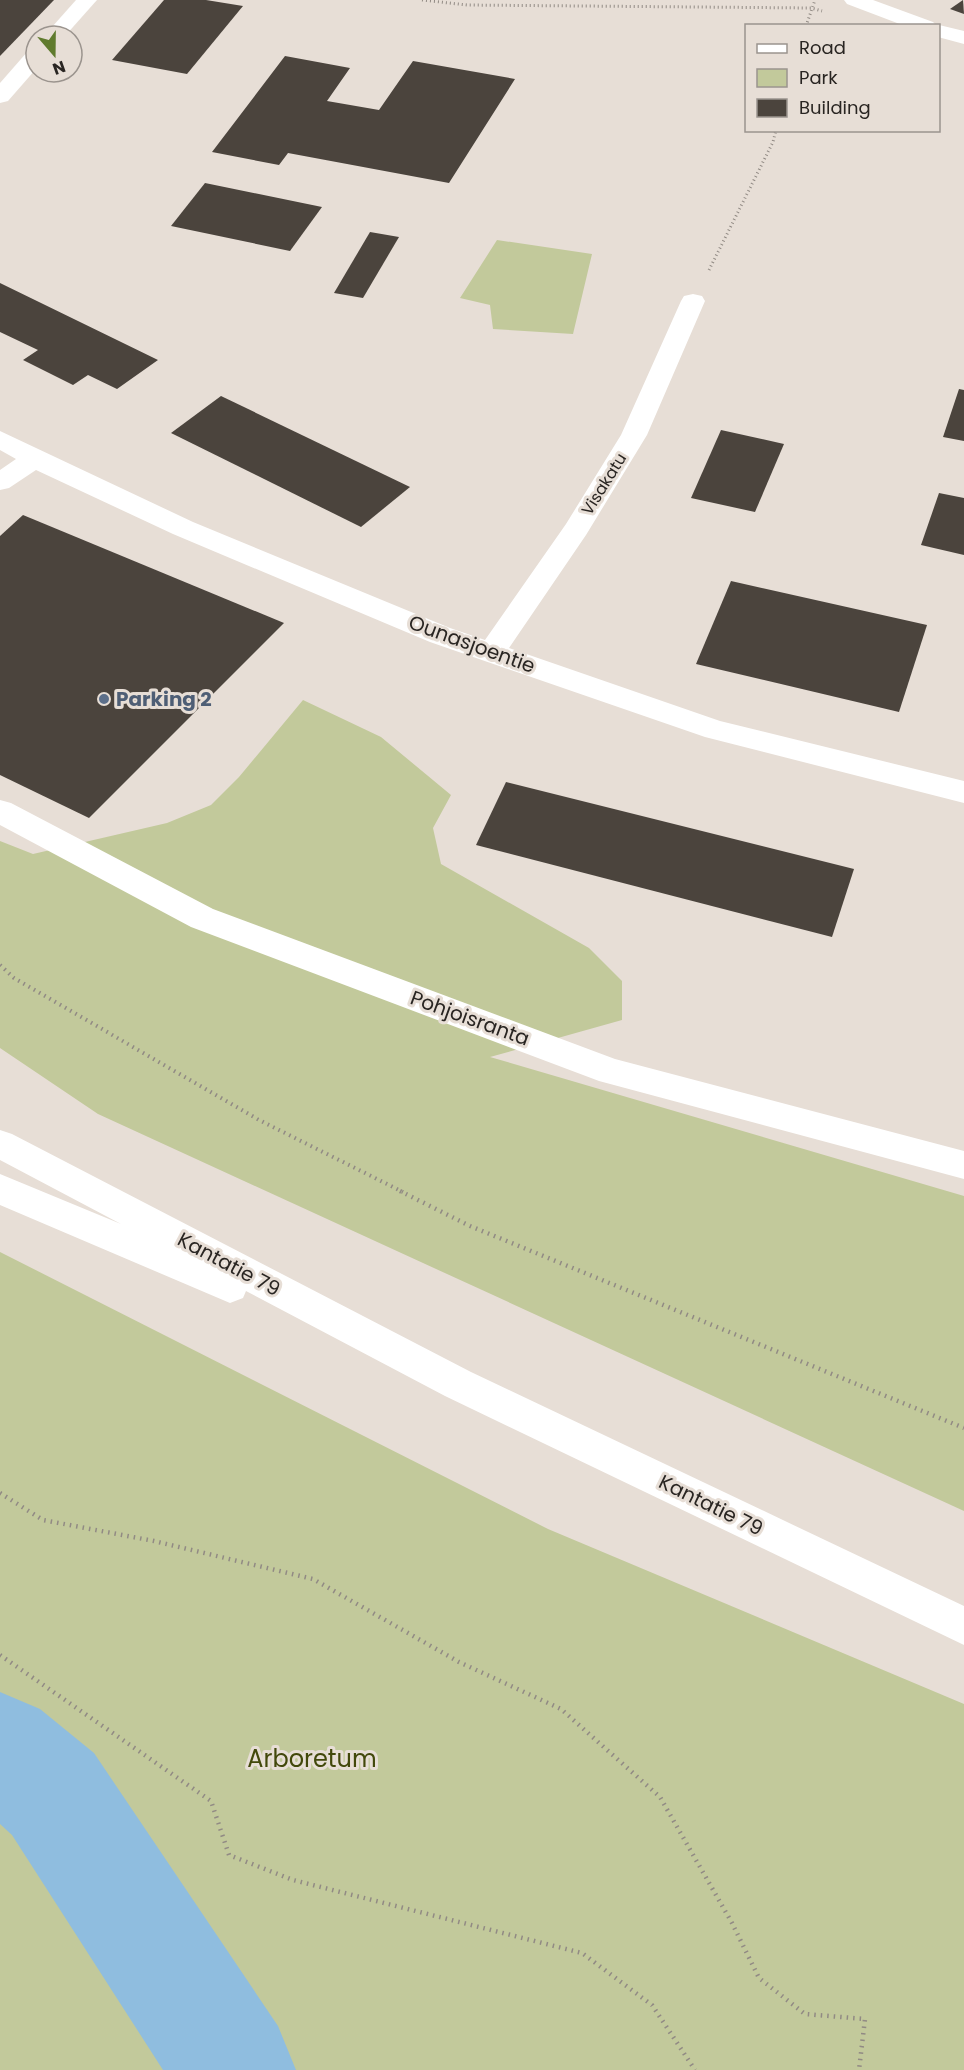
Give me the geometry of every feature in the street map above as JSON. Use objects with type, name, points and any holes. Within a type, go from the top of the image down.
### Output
[{"type":"street","points":[[65,24],[87,0]]},
{"type":"street","points":[[854,0],[920,24]]},
{"type":"street","points":[[940,30],[964,38]]},
{"type":"street","points":[[0,96],[24,70]]},
{"type":"street","name":"Visakatu","points":[[491,653],[576,529],[634,435],[693,301]]},
{"type":"street","name":"Ounasjoentie","points":[[0,439],[34,459],[183,528],[440,635],[715,730],[964,792]]},
{"type":"street","points":[[0,482],[34,459]]},
{"type":"street","name":"Pohjoisranta","points":[[0,811],[202,918],[611,1071],[964,1165]]},
{"type":"street","name":"Kantatie 79","points":[[0,1144],[458,1384],[964,1626]]},
{"type":"street","name":"Kantatie 79","points":[[0,1189],[458,1384]]},
{"type":"path","points":[[422,0],[467,5],[812,8]]},
{"type":"path","points":[[807,24],[815,0]]},
{"type":"path","points":[[693,301],[773,142],[776,132]]},
{"type":"path","points":[[0,965],[14,978],[259,1120],[470,1226],[964,1428]]},
{"type":"path","points":[[0,1493],[43,1520],[154,1541],[313,1580],[459,1662],[561,1709],[660,1797],[732,1923],[759,1978],[805,2014],[865,2019],[860,2070]]},
{"type":"path","points":[[0,1655],[211,1802],[229,1855],[293,1880],[582,1953],[652,2005],[695,2070]]},
{"type":"green space","points":[[497,240],[592,254],[573,334],[493,329],[490,305],[460,298]]},
{"type":"green space","points":[[303,700],[381,737],[451,795],[433,828],[441,864],[589,948],[622,981],[622,1020],[490,1057],[964,1196],[964,1511],[98,1114],[0,1048],[0,841],[33,854],[167,823],[211,805],[239,777]]},
{"type":"green space","name":"Arboretum","points":[[0,1252],[548,1529],[964,1704],[964,2070],[0,2070]]},
{"type":"building","points":[[0,0],[54,0],[31,24],[24,24],[24,31],[0,56]]},
{"type":"building","points":[[164,0],[206,0],[243,6],[187,74],[112,60]]},
{"type":"building","points":[[963,0],[964,14],[950,9]]},
{"type":"building","points":[[285,56],[350,68],[327,101],[379,110],[413,61],[515,79],[449,183],[288,153],[279,165],[212,152]]},
{"type":"building","points":[[205,183],[322,207],[290,251],[171,226]]},
{"type":"building","points":[[370,232],[399,237],[363,298],[334,293]]},
{"type":"building","points":[[0,283],[158,360],[117,389],[88,375],[73,385],[23,360],[38,350],[0,332]]},
{"type":"building","points":[[959,389],[964,390],[964,441],[943,437]]},
{"type":"building","points":[[221,396],[410,487],[361,527],[171,433]]},
{"type":"building","points":[[721,430],[784,444],[755,512],[691,498]]},
{"type":"building","points":[[939,493],[964,498],[964,555],[921,545]]},
{"type":"building","name":"Parking 2","points":[[23,515],[284,623],[89,818],[0,775],[0,536]]},
{"type":"building","points":[[731,581],[927,625],[899,712],[696,664]]},
{"type":"building","points":[[506,782],[854,869],[832,937],[476,845]]},
{"type":"waterway","points":[[0,1749],[53,1794],[234,2070]]},
{"type":"place","name":"Parking 2","points":[[104,699]]}]
